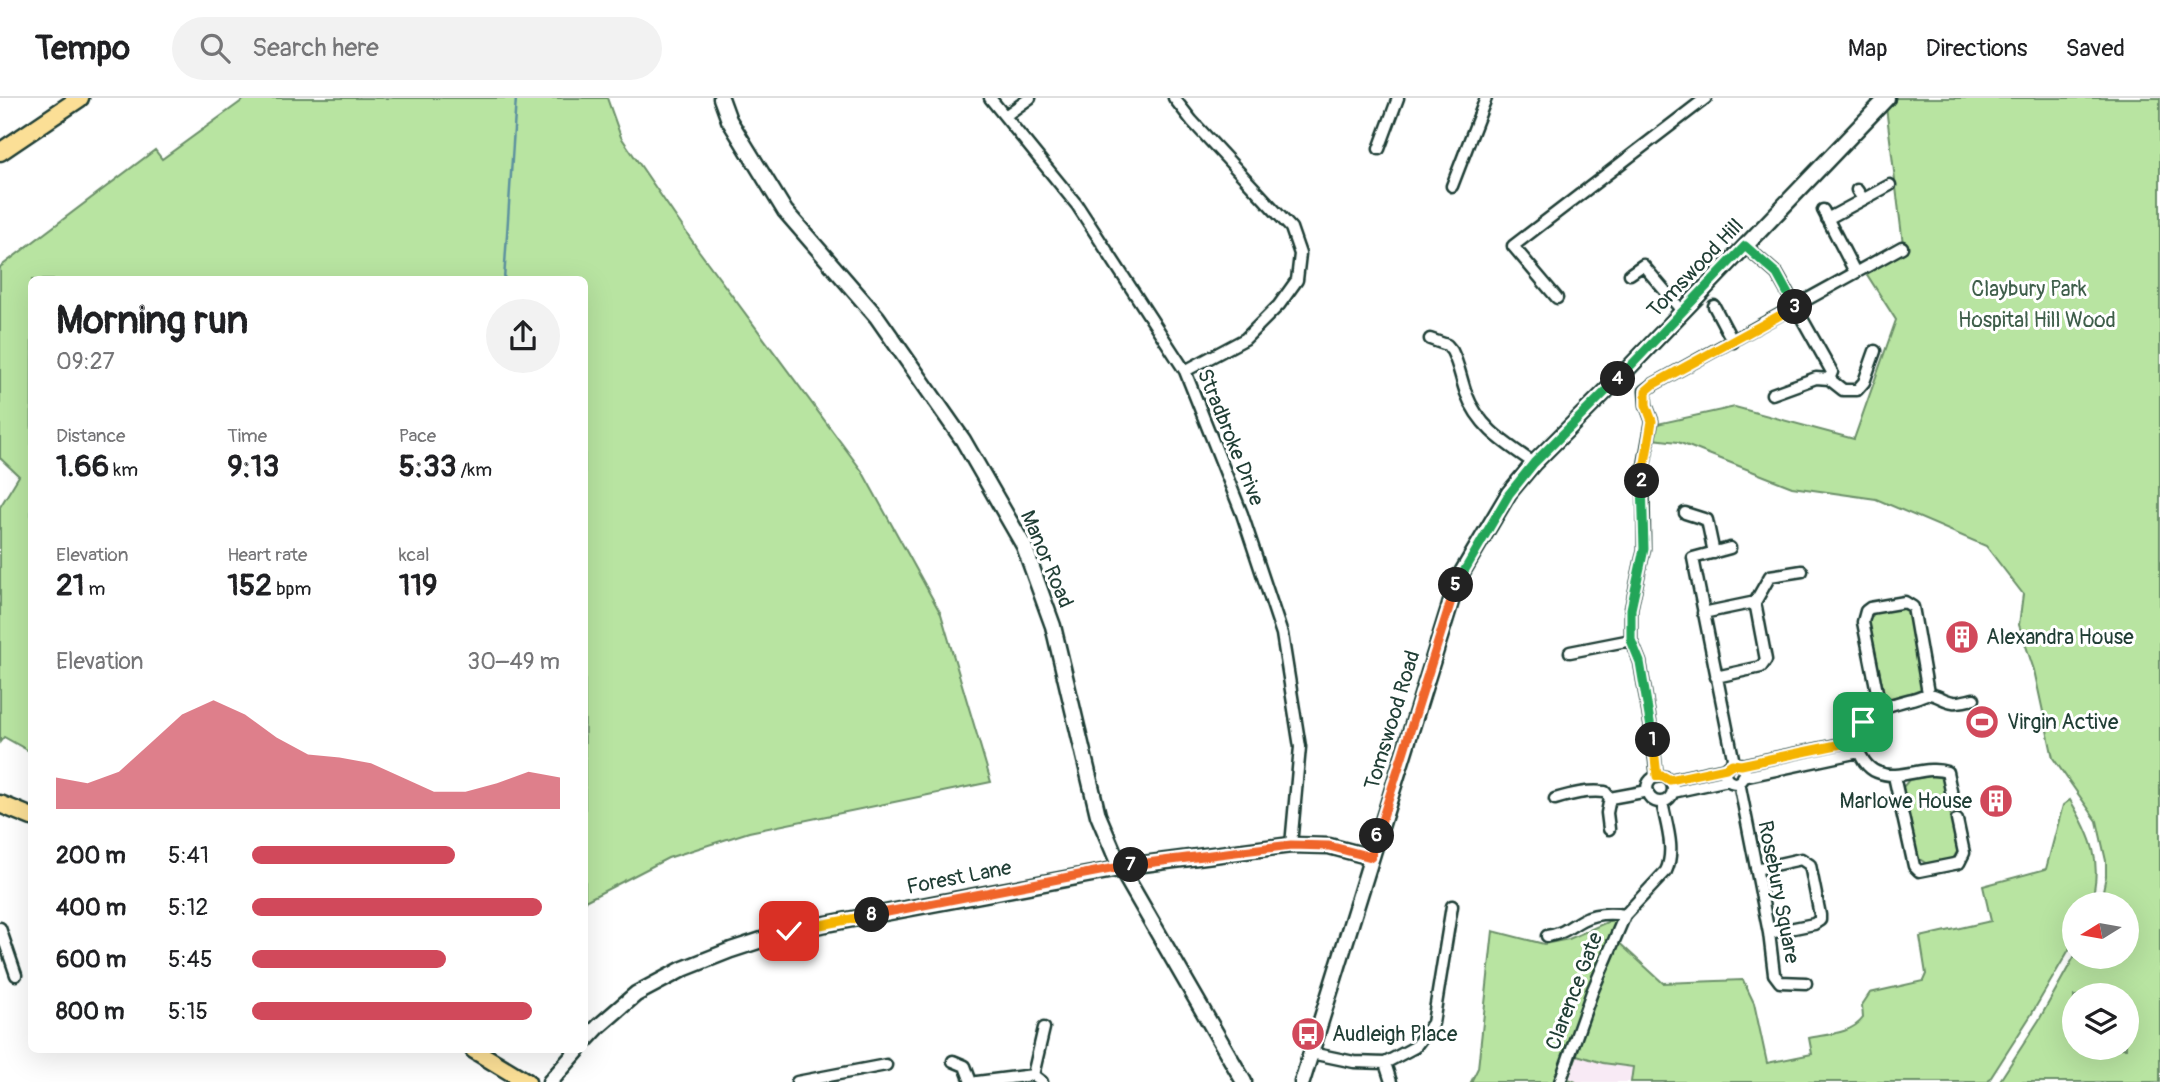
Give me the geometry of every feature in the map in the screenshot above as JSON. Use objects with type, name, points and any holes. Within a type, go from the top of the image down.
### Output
[{"type":"main road","points":[[0,152],[74,100]]},
{"type":"main road","points":[[0,804],[28,815]]},
{"type":"main road","points":[[479,1053],[527,1082]]},
{"type":"street","name":"Manor Road","points":[[721,98],[729,120],[785,211],[877,317],[963,440],[1024,546],[1053,626],[1098,815],[1120,867],[1244,1082]]},
{"type":"street","name":"Stradbroke Drive","points":[[990,98],[1077,205],[1185,371],[1242,514],[1282,634],[1300,747],[1291,845]]},
{"type":"street","points":[[1005,116],[1030,98]]},
{"type":"street","points":[[1174,98],[1291,228],[1300,254],[1297,280],[1279,305],[1245,339],[1185,371]]},
{"type":"street","points":[[1379,149],[1398,98]]},
{"type":"street","points":[[1452,186],[1486,98]]},
{"type":"street","points":[[1557,298],[1513,246],[1706,98]]},
{"type":"street","name":"Tomswood Hill","points":[[1533,465],[1887,98]]},
{"type":"street","points":[[1855,272],[1825,215],[1890,185]]},
{"type":"street","points":[[1857,190],[1863,199]]},
{"type":"street","points":[[1745,246],[1777,274],[1831,376],[1843,390],[1857,390],[1864,382],[1875,351]]},
{"type":"street","points":[[1657,776],[1640,662],[1631,640],[1631,609],[1644,549],[1643,471],[1652,421],[1646,405],[1646,391],[1654,384],[1902,247]]},
{"type":"street","points":[[1630,274],[1643,265],[1683,312]]},
{"type":"street","points":[[1714,306],[1733,342]]},
{"type":"street","points":[[1430,340],[1447,345],[1452,352],[1475,413],[1485,426],[1533,465]]},
{"type":"street","points":[[1772,394],[1816,378],[1831,376]]},
{"type":"street","name":"Tomswood Road","points":[[1302,1082],[1458,579],[1509,494],[1533,465]]},
{"type":"street","points":[[1685,513],[1707,520],[1714,552]]},
{"type":"street","points":[[1730,548],[1693,558],[1734,766]]},
{"type":"street","points":[[1754,604],[1770,576],[1802,571]]},
{"type":"street","points":[[1880,707],[1863,622],[1866,611],[1870,608],[1905,602],[1913,607],[1928,693]]},
{"type":"street","points":[[1703,613],[1754,604]]},
{"type":"street","points":[[1716,677],[1761,667],[1766,660],[1754,604]]},
{"type":"street","points":[[1570,652],[1631,640]]},
{"type":"street","points":[[1953,800],[1947,772],[1939,769],[1894,776],[1875,771],[1865,762],[1856,741],[1863,722],[1880,707],[1928,693],[1954,703],[1974,699]]},
{"type":"street","points":[[1670,780],[1856,741]]},
{"type":"street","points":[[1673,792],[1859,752]]},
{"type":"street","points":[[1734,766],[1726,776],[1737,780]]},
{"type":"street","points":[[1734,766],[1744,770],[1737,780]]},
{"type":"street","points":[[1657,776],[1670,780],[1672,785],[1673,792],[1662,802],[1653,799],[1648,791],[1650,780],[1657,776]]},
{"type":"street","points":[[1894,776],[1914,866],[1919,871],[1959,863],[1964,853],[1957,820]]},
{"type":"street","name":"Rosebury Square","points":[[1737,780],[1769,933],[1774,974],[1780,982],[1806,983]]},
{"type":"street","points":[[1555,799],[1594,790],[1605,792],[1610,799],[1607,813],[1609,829]]},
{"type":"street","points":[[1610,799],[1648,791]]},
{"type":"street","name":"Clarence Gate","points":[[1560,1082],[1592,992],[1625,915],[1670,864],[1671,855],[1662,802]]},
{"type":"street","name":"Forest Lane","points":[[588,1038],[636,993],[731,950],[789,931],[1120,867],[1291,845],[1329,846],[1371,857]]},
{"type":"street","points":[[1756,869],[1801,859],[1806,861],[1810,865],[1821,915],[1820,920],[1814,924],[1769,933]]},
{"type":"street","points":[[1311,1053],[1354,1062],[1385,1063],[1415,1047],[1433,1023],[1452,906]]},
{"type":"street","name":"Clarence Gate","points":[[1546,936],[1566,931],[1582,920],[1596,915],[1625,915]]},
{"type":"street","points":[[0,928],[16,975]]},
{"type":"street","points":[[977,1082],[1037,1079],[1044,1028]]},
{"type":"street","points":[[550,1082],[575,1053]]},
{"type":"street","points":[[953,1061],[965,1066],[971,1082]]},
{"type":"street","points":[[1385,1063],[1391,1082]]},
{"type":"street","points":[[797,1082],[846,1077],[886,1065]]},
{"type":"shaded area","points":[[1576,1055],[1603,1063],[1633,1067],[1631,1082],[1568,1080]]},
{"type":"green space","points":[[246,98],[607,98],[621,137],[699,251],[862,471],[941,614],[991,782],[749,832],[668,858],[588,899],[588,276],[28,276],[28,750],[4,737],[0,742],[0,507],[19,476],[0,458],[0,267],[155,150],[162,159]]},
{"type":"green space","name":"Claybury Park","points":[[1895,98],[2160,98],[2160,1082],[1999,1082],[2039,1020],[2067,970],[2139,969],[2139,892],[2103,892],[2106,861],[2097,821],[2053,758],[2034,670],[2019,625],[2023,594],[1986,546],[1876,499],[1792,487],[1678,442],[1652,439],[1657,424],[1735,407],[1854,439],[1896,320],[1866,273],[1904,252],[1886,107]]},
{"type":"green space","points":[[1900,608],[1908,611],[1923,684],[1919,692],[1891,698],[1884,693],[1869,622],[1874,613]]},
{"type":"green space","points":[[1935,775],[1943,778],[1958,850],[1953,859],[1927,864],[1918,858],[1903,787],[1909,780]]},
{"type":"green space","points":[[2070,800],[2089,838],[2095,863],[2093,892],[2062,892],[2062,962],[1988,1082],[1631,1082],[1633,1067],[1603,1063],[1577,1055],[1568,1079],[1576,1082],[1471,1082],[1478,1068],[1493,931],[1544,944],[1569,939],[1616,918],[1614,938],[1663,983],[1743,980],[1754,1003],[1767,1063],[1812,1054],[1809,1038],[1839,1032],[1858,1023],[1863,1018],[1862,1005],[1870,993],[1923,981],[1926,974],[1920,937],[1991,921],[1983,886],[2046,869],[2063,805]]},
{"type":"waterway","points":[[504,276],[516,98]]},
{"type":"place","name":"Alexandra House","points":[[1962,637]]},
{"type":"place","name":"Virgin Active","points":[[1982,722]]},
{"type":"place","name":"Marlowe House","points":[[1996,801]]},
{"type":"place","name":"Audleigh Place","points":[[1308,1034]]},
{"type":"route","points":[[789,931],[1120,867],[1291,845],[1329,846],[1371,857],[1458,579],[1509,494],[1534,463],[1745,246],[1777,274],[1795,307],[1654,384],[1646,391],[1646,405],[1652,421],[1642,487],[1644,549],[1631,609],[1631,640],[1640,662],[1657,776],[1670,780],[1726,768],[1732,764],[1741,765],[1856,741],[1863,722]]},
{"type":"park label","name":"Hospital Hill Wood","points":[[2037,320]]}]
